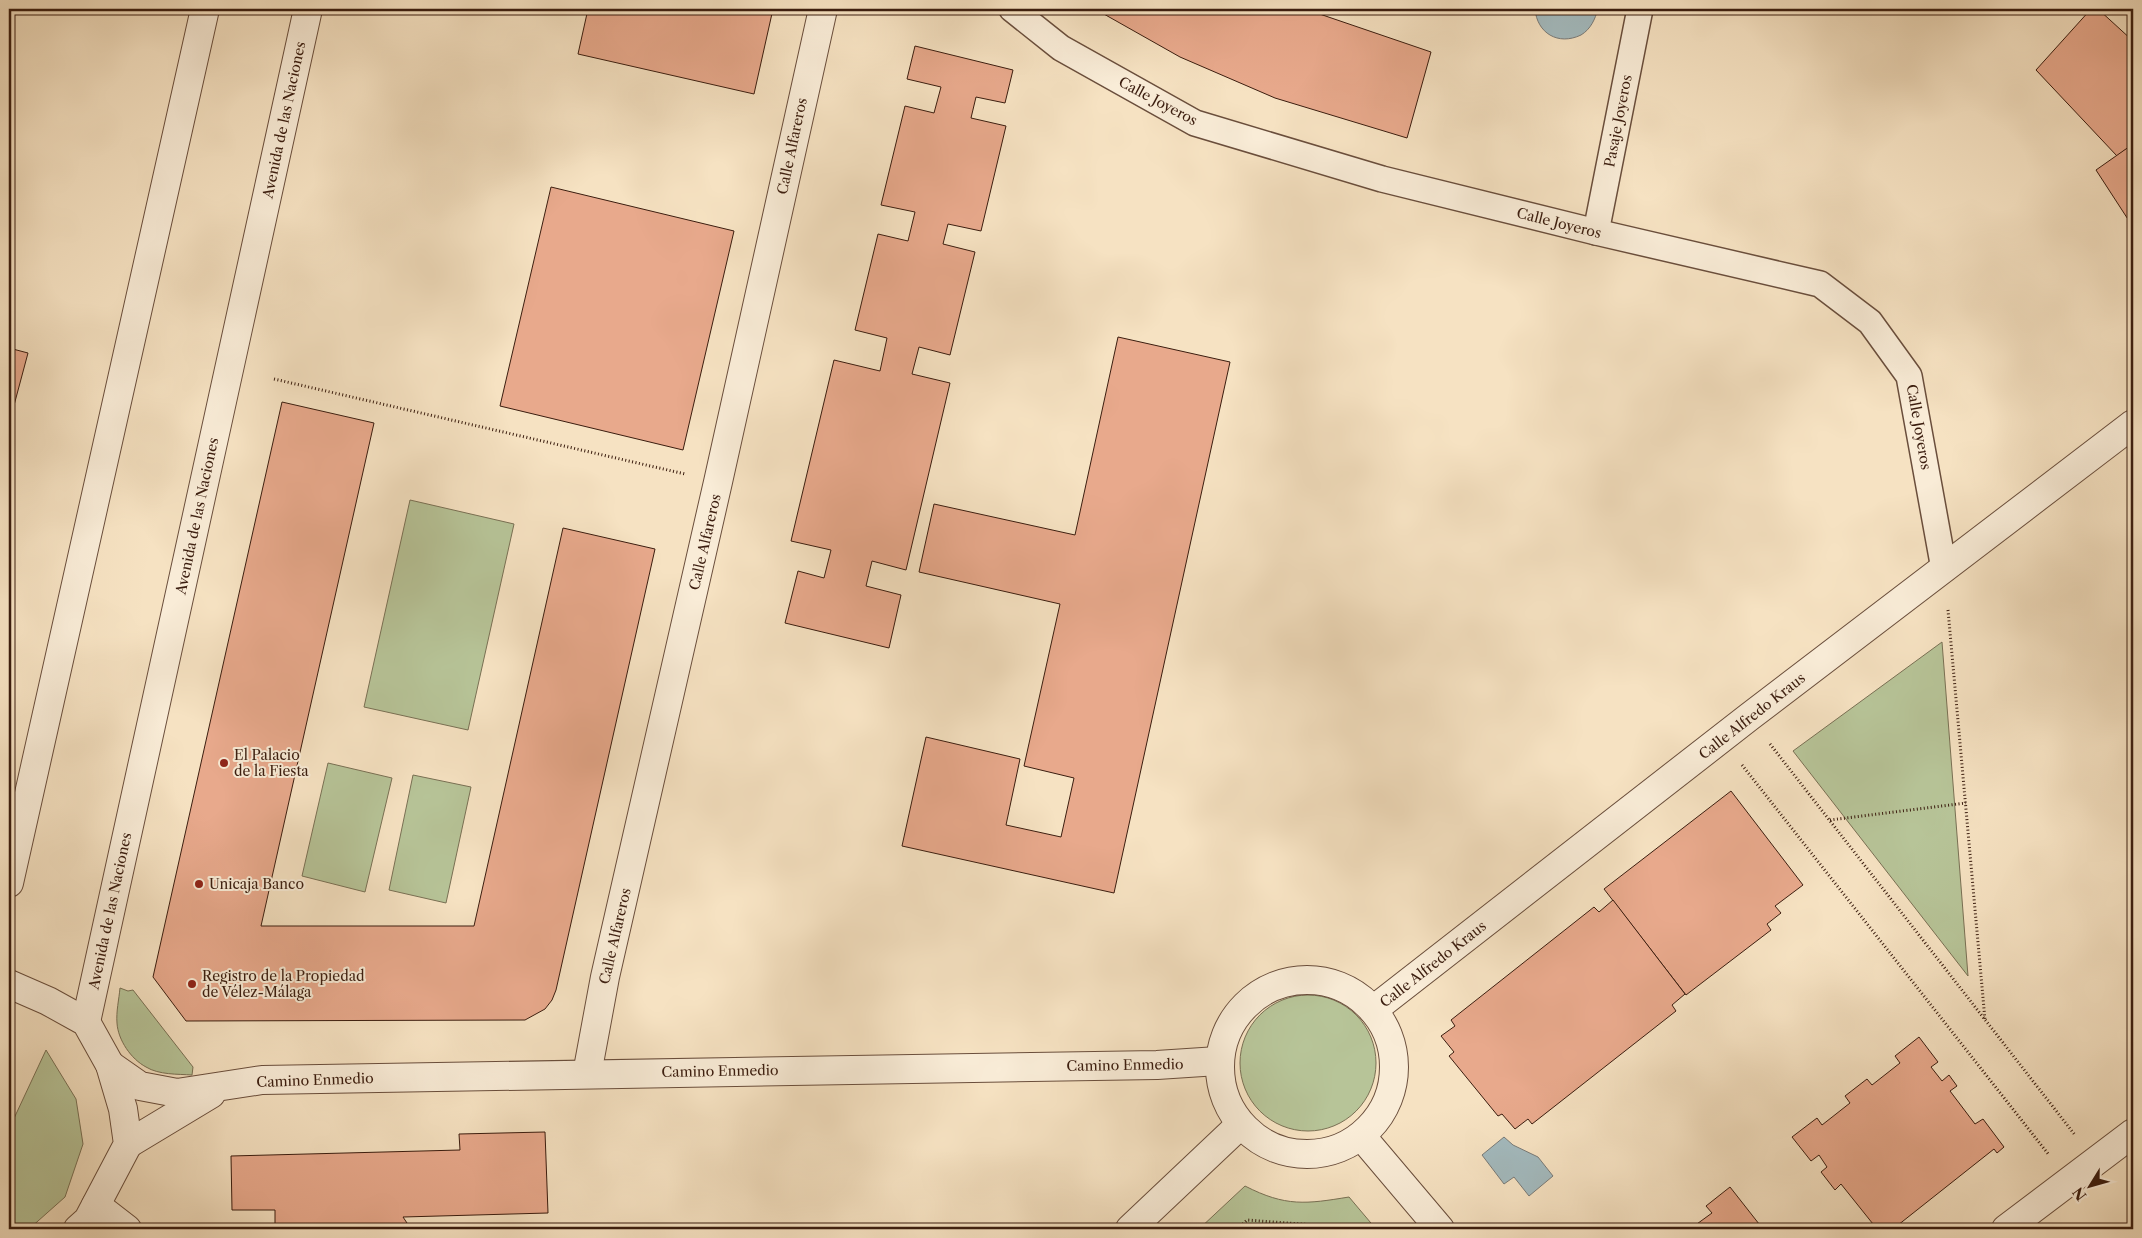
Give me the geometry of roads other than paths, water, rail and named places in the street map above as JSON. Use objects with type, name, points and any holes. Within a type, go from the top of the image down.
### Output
[{"type":"street","points":[[9,883],[205,9]]},
{"type":"street","name":"Avenida de las Naciones","points":[[86,1022],[308,9]]},
{"type":"street","name":"Calle Alfareros","points":[[587,1074],[607,967],[718,482],[822,9]]},
{"type":"street","name":"Calle Joyeros","points":[[1012,9],[1061,48],[1195,123],[1382,179],[1596,232],[1820,284],[1870,322],[1909,376],[1944,569]]},
{"type":"street","name":"Pasaje Joyeros","points":[[1596,232],[1640,9]]},
{"type":"street","name":"Calle Alfredo Kraus","points":[[1374,1010],[1750,717],[2133,424]]},
{"type":"street","points":[[1313,980],[1346,989],[1374,1010],[1391,1041],[1395,1077],[1385,1111],[1362,1138],[1331,1150],[1300,1152],[1268,1144],[1240,1125],[1223,1096],[1218,1061],[1228,1028],[1249,1001],[1279,984],[1313,980]]},
{"type":"street","points":[[9,984],[48,1001],[86,1022],[110,1065],[123,1108],[128,1144],[88,1220],[78,1229]]},
{"type":"street","name":"Camino Enmedio","points":[[110,1065],[140,1086],[177,1093],[262,1080],[1158,1065],[1218,1061]]},
{"type":"street","name":"Camino Enmedio","points":[[128,1144],[223,1087]]},
{"type":"street","points":[[1130,1229],[1240,1125]]},
{"type":"street","points":[[2006,1229],[2133,1132]]},
{"type":"street","points":[[1362,1138],[1440,1229]]},
{"type":"street","points":[[96,1205],[128,1229]]},
{"type":"water","points":[[1535,9],[1598,9],[1592,23],[1584,33],[1573,38],[1564,39],[1557,38],[1544,31]]},
{"type":"water","points":[[1504,1137],[1513,1145],[1538,1157],[1553,1176],[1529,1196],[1514,1177],[1504,1184],[1482,1155]]},
{"type":"place","name":"El Palacio de la Fiesta","points":[[224,763]]},
{"type":"place","name":"Unicaja Banco","points":[[199,884]]},
{"type":"place","name":"Registro de la Propiedad de Vélez-Málaga","points":[[192,984]]}]
